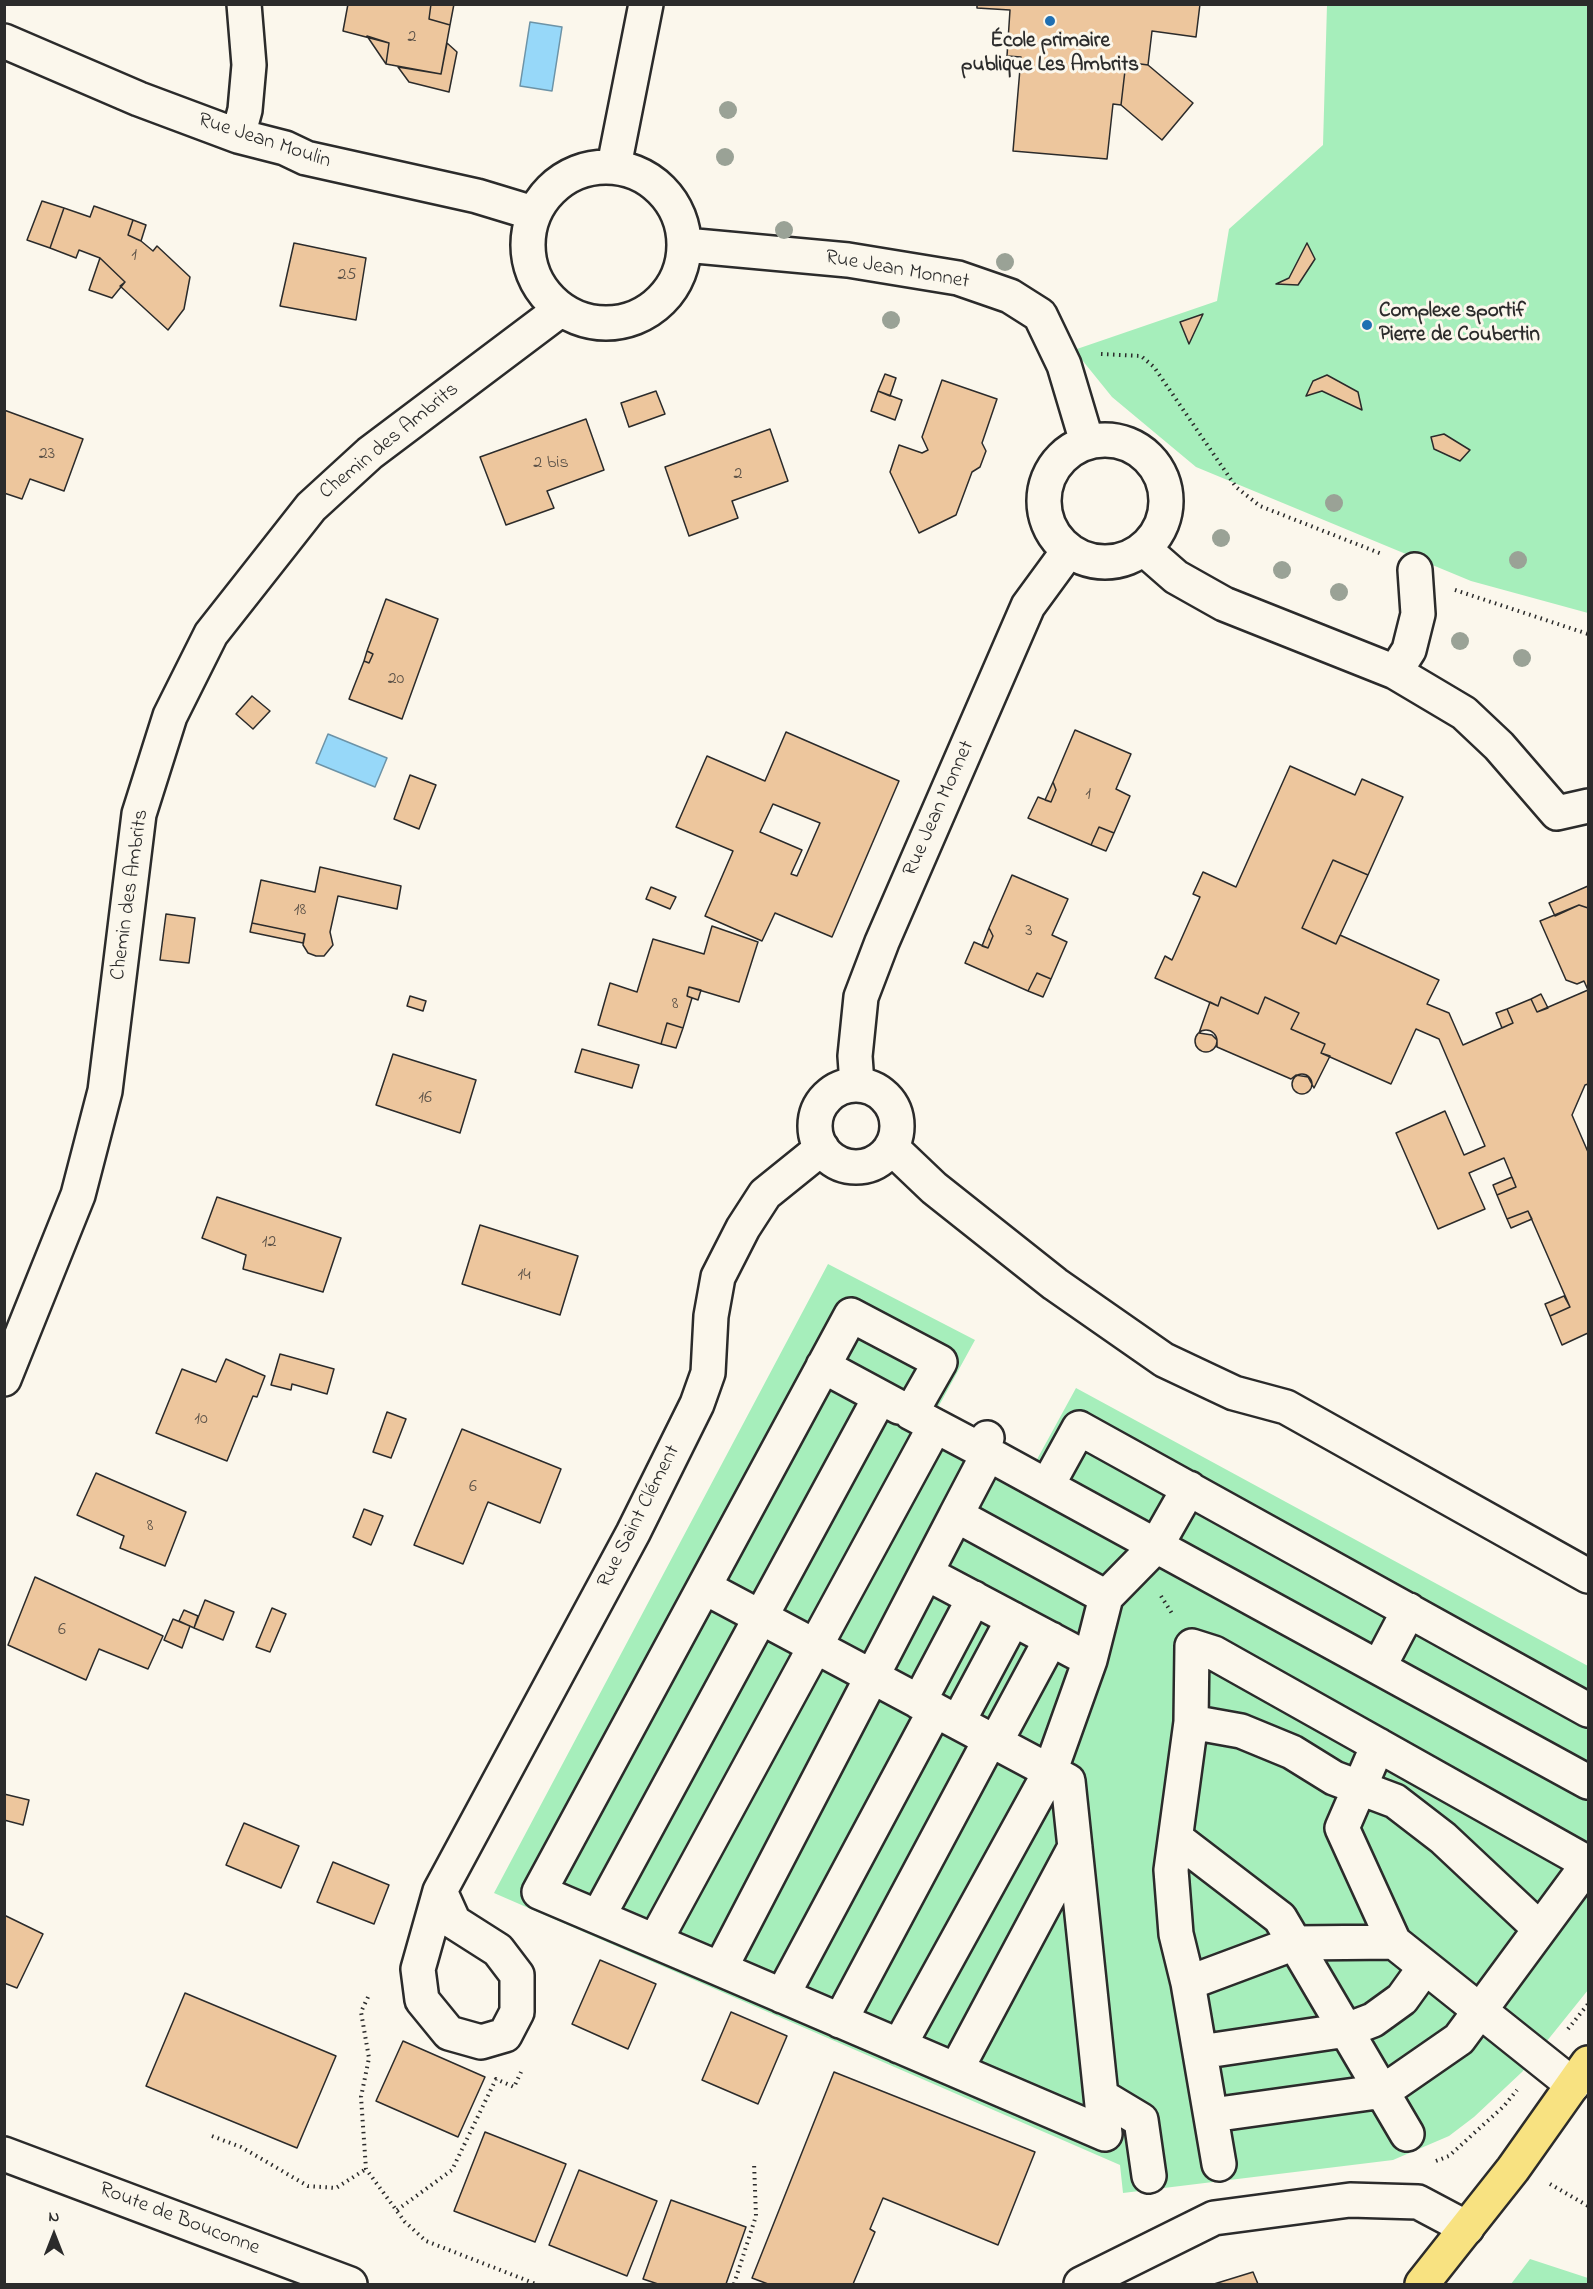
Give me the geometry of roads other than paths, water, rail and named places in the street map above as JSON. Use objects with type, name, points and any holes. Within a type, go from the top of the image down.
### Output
[{"type":"main road","points":[[1422,2284],[1513,2169],[1581,2074]]},
{"type":"street","points":[[238,136],[245,110],[249,64],[244,4]]},
{"type":"street","points":[[614,166],[646,4]]},
{"type":"street","name":"Rue Jean Moulin","points":[[4,41],[139,99],[238,136],[285,148],[306,158],[477,196],[533,213]]},
{"type":"street","points":[[614,166],[636,172],[656,184],[672,201],[681,222],[685,245],[681,270],[669,292],[651,309],[628,320],[603,323],[578,318],[560,310],[539,286],[529,263],[527,238],[533,213],[553,186],[581,170],[614,166]]},
{"type":"street","name":"Rue Jean Monnet","points":[[685,245],[848,260],[958,278],[1010,296],[1040,315],[1064,365],[1087,442]]},
{"type":"street","name":"Chemin des Ambrits","points":[[4,1379],[78,1195],[105,1091],[139,814],[171,716],[211,634],[311,507],[370,453],[560,310]]},
{"type":"street","points":[[1111,439],[1134,446],[1153,461],[1164,483],[1167,507],[1160,530],[1144,549],[1130,557],[1099,562],[1069,550],[1053,534],[1045,513],[1045,491],[1052,470],[1067,453],[1087,442],[1111,439]]},
{"type":"street","points":[[1144,549],[1176,577],[1224,604],[1395,672],[1464,713],[1499,746],[1557,813],[1588,806]]},
{"type":"street","name":"Rue Jean Monnet","points":[[857,1084],[855,1056],[861,997],[882,942],[1028,606],[1069,550]]},
{"type":"street","points":[[1395,672],[1409,650],[1418,614],[1415,570]]},
{"type":"street","points":[[857,1084],[878,1090],[893,1107],[897,1128],[891,1147],[875,1162],[854,1167],[833,1161],[822,1148],[814,1124],[821,1104],[837,1089],[857,1084]]},
{"type":"street","points":[[891,1147],[934,1188],[1055,1284],[1164,1360],[1234,1393],[1286,1407],[1588,1576]]},
{"type":"street","name":"Rue Saint Clément","points":[[440,1891],[633,1533],[697,1404],[708,1374],[711,1316],[718,1277],[738,1238],[765,1194],[822,1148]]},
{"type":"street","points":[[655,1941],[816,1647],[923,1419],[940,1362],[851,1315],[539,1892],[1105,2134],[1068,1781],[1050,1772],[937,1711],[872,1677],[816,1647],[760,1617],[704,1587]]},
{"type":"street","points":[[823,1366],[923,1419],[985,1447],[1047,1486],[1146,1556],[1379,1667],[1588,1782]]},
{"type":"street","points":[[598,1917],[880,1397]]},
{"type":"street","points":[[1047,1486],[1079,1428],[1588,1710]]},
{"type":"street","points":[[720,1970],[956,1515],[985,1447]]},
{"type":"street","points":[[899,2046],[1050,1772],[1090,1660],[1106,1597],[1146,1556],[1190,1488]]},
{"type":"street","points":[[956,1515],[1106,1597]]},
{"type":"street","points":[[926,1573],[1090,1660]]},
{"type":"street","points":[[782,1996],[937,1711],[974,1598]]},
{"type":"street","points":[[1379,1667],[1409,1610]]},
{"type":"street","points":[[937,1711],[1013,1619]]},
{"type":"street","points":[[840,2021],[1051,1639]]},
{"type":"street","points":[[1212,2115],[1384,2091],[1458,2039],[1588,1863],[1214,1653],[1192,1646],[1191,1722],[1177,1839],[1170,1870],[1176,1934],[1188,1983],[1219,2164]]},
{"type":"street","points":[[1191,1722],[1241,1731],[1292,1752],[1334,1778],[1395,1801],[1443,1838],[1540,1929]]},
{"type":"street","points":[[1378,1745],[1342,1828],[1394,1942],[1479,2010],[1581,2074]]},
{"type":"street","points":[[1177,1839],[1280,1918],[1384,2091],[1407,2134]]},
{"type":"street","points":[[956,2070],[1075,1847]]},
{"type":"street","points":[[1188,1983],[1295,1943],[1394,1942]]},
{"type":"street","points":[[1200,2052],[1347,2030],[1372,2020],[1402,1999],[1425,1967]]},
{"type":"street","points":[[1101,2096],[1141,2120],[1149,2176]]},
{"type":"street","name":"Route de Bouconne","points":[[6,2159],[350,2284]]},
{"type":"street","points":[[1081,2284],[1214,2218],[1350,2200],[1418,2202],[1467,2228]]},
{"type":"water","points":[[530,22],[562,27],[552,91],[520,86]]},
{"type":"water","points":[[328,734],[387,758],[375,787],[316,763]]},
{"type":"place","name":"École primaire publique Les Ambrits","points":[[1050,21]]},
{"type":"place","name":"Complexe sportif Pierre de Coubertin","points":[[1367,325]]}]
